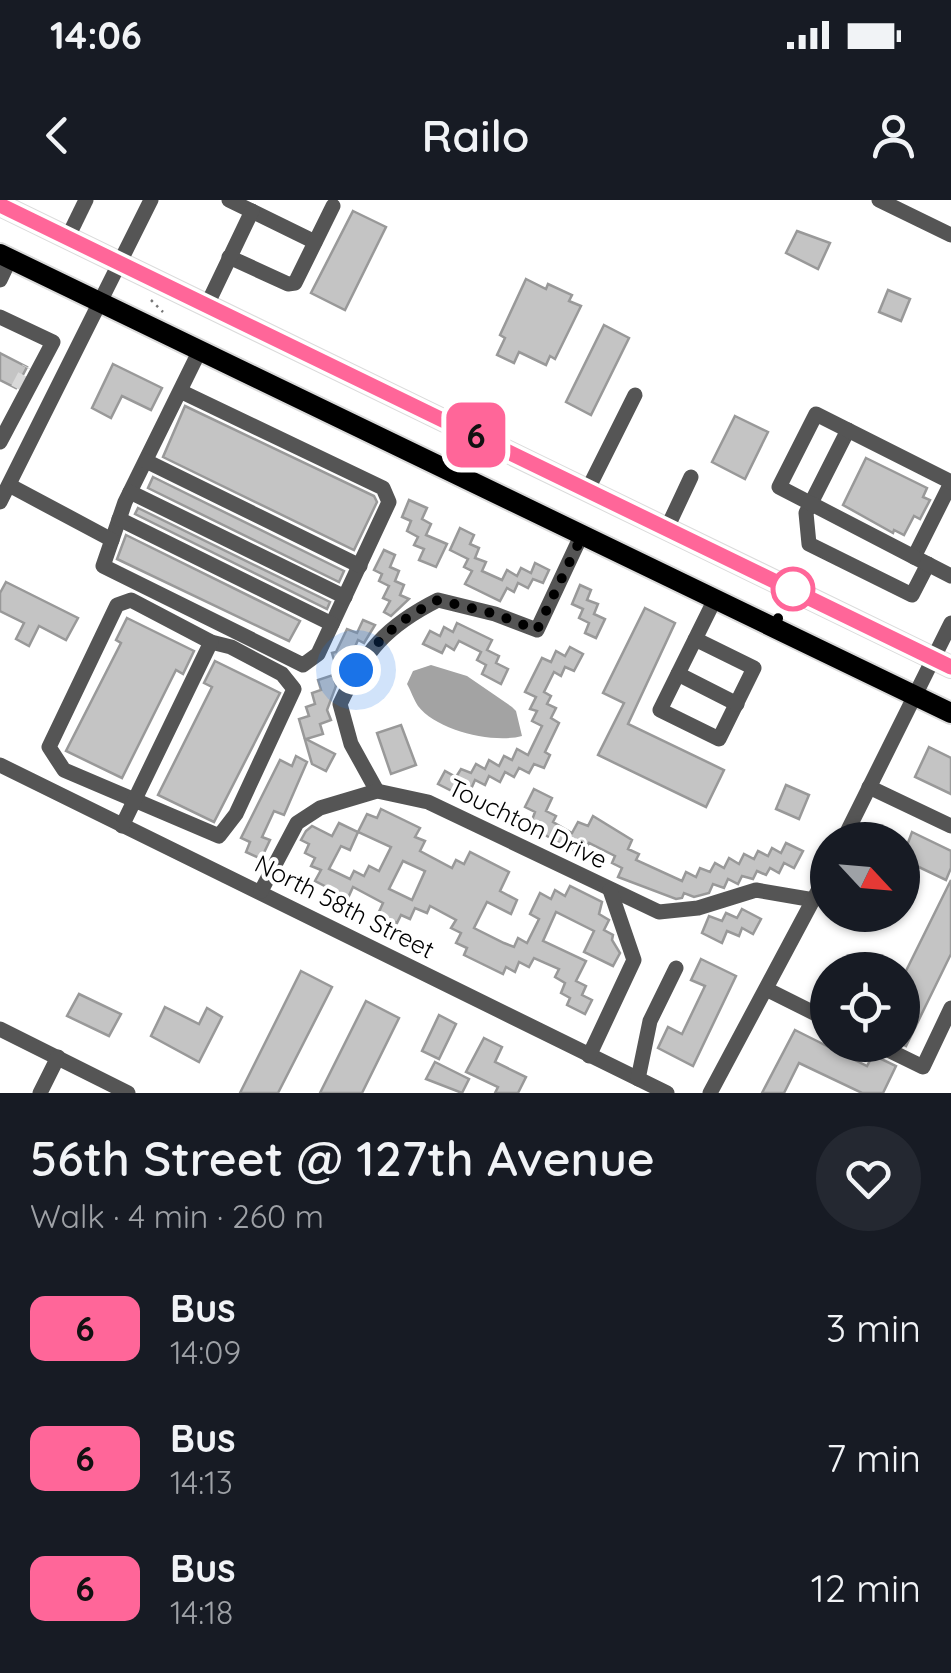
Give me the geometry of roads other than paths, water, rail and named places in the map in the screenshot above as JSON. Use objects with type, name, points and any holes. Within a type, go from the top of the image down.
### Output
[{"type":"main road","points":[[0,205],[942,662]]},
{"type":"main road","points":[[5,257],[951,714]]},
{"type":"street","points":[[67,239],[86,200]]},
{"type":"street","points":[[229,200],[315,242]]},
{"type":"street","points":[[879,200],[951,235]]},
{"type":"street","points":[[0,502],[8,475],[120,263],[146,202]]},
{"type":"street","points":[[229,257],[288,284],[295,282],[334,206]]},
{"type":"street","points":[[207,305],[252,211]]},
{"type":"street","points":[[0,280],[5,257]]},
{"type":"street","points":[[0,317],[53,342],[0,442]]},
{"type":"street","points":[[180,391],[384,488],[389,502],[360,566],[318,654],[303,665],[103,566],[130,492],[200,350]]},
{"type":"street","points":[[29,368],[44,360]]},
{"type":"street","points":[[13,415],[18,390]]},
{"type":"street","points":[[588,489],[634,395]]},
{"type":"street","points":[[848,430],[811,504],[806,513],[809,544],[912,595],[921,560],[951,483],[848,430],[816,414],[779,487],[811,504],[921,560],[950,573]]},
{"type":"street","points":[[146,460],[360,566]]},
{"type":"street","points":[[8,475],[112,540]]},
{"type":"street","points":[[668,526],[690,477]]},
{"type":"street","points":[[130,492],[345,597]]},
{"type":"street","points":[[119,519],[332,624]]},
{"type":"street","points":[[376,791],[351,744],[340,704],[356,670],[379,638],[410,614],[438,600],[495,614],[537,630],[582,536]]},
{"type":"street","points":[[131,600],[211,642],[230,646],[282,674],[294,689],[236,814],[219,836],[64,770],[49,747],[116,604],[131,600]]},
{"type":"street","points":[[695,639],[754,668],[719,740],[660,710],[714,600]]},
{"type":"street","points":[[853,822],[915,696],[942,662],[951,623]]},
{"type":"street","points":[[122,826],[211,642]]},
{"type":"street","points":[[678,674],[737,704]]},
{"type":"street","name":"North 58th Street","points":[[0,765],[667,1093]]},
{"type":"street","points":[[870,787],[951,826]]},
{"type":"street","name":"Touchton Drive","points":[[261,891],[297,823],[320,808],[376,791],[428,802],[659,912],[698,908],[756,890],[810,899]]},
{"type":"street","points":[[590,1056],[634,960],[610,890]]},
{"type":"street","points":[[710,1093],[748,1016],[810,907]]},
{"type":"street","points":[[638,1079],[650,1021],[676,968]]},
{"type":"street","points":[[766,989],[810,1011]]},
{"type":"street","points":[[912,1062],[922,1067],[951,1008]]},
{"type":"street","points":[[0,1031],[128,1093]]},
{"type":"street","points":[[40,1093],[58,1058]]},
{"type":"tunnel","points":[[18,389],[29,368]]}]
